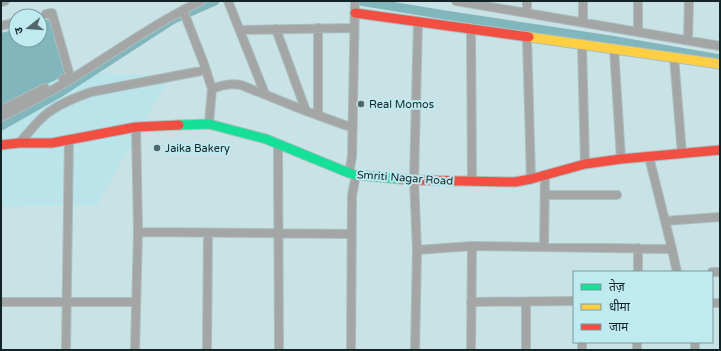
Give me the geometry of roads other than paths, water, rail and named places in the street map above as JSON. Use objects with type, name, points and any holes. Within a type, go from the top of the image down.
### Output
[{"type":"main road","points":[[355,14],[720,64]]},
{"type":"main road","name":"Smriti Nagar Road","points":[[1,145],[19,143],[52,143],[136,127],[209,124],[266,139],[352,174],[414,180],[515,182],[585,164],[621,159],[720,150]]},
{"type":"street","points":[[1,2],[5,1]]},
{"type":"street","points":[[1,117],[67,82],[138,37],[201,1]]},
{"type":"street","points":[[228,1],[265,94]]},
{"type":"street","points":[[351,350],[352,157],[355,1]]},
{"type":"street","points":[[456,1],[471,2],[720,46]]},
{"type":"street","points":[[527,1],[527,13]]},
{"type":"street","points":[[583,1],[583,22]]},
{"type":"street","points":[[638,1],[638,31]]},
{"type":"street","points":[[688,40],[689,1]]},
{"type":"street","points":[[183,10],[212,89],[209,124]]},
{"type":"street","points":[[1,110],[70,76],[52,13],[48,14]]},
{"type":"street","points":[[415,350],[417,250],[414,180],[418,22]]},
{"type":"street","points":[[318,28],[318,114]]},
{"type":"street","points":[[240,30],[354,28]]},
{"type":"street","points":[[276,29],[306,111]]},
{"type":"street","points":[[471,30],[472,181]]},
{"type":"street","points":[[527,37],[531,179]]},
{"type":"street","points":[[582,45],[585,164]]},
{"type":"street","points":[[614,49],[621,159]]},
{"type":"street","points":[[674,57],[682,154]]},
{"type":"street","points":[[19,143],[43,116],[74,98],[90,92],[206,70]]},
{"type":"street","points":[[212,89],[222,85],[241,85],[353,128]]},
{"type":"street","points":[[135,350],[138,232],[136,127]]},
{"type":"street","points":[[66,350],[69,140]]},
{"type":"street","points":[[278,144],[279,350]]},
{"type":"street","points":[[649,157],[677,271]]},
{"type":"street","points":[[544,247],[545,175]]},
{"type":"street","points":[[545,195],[617,195]]},
{"type":"street","points":[[665,221],[720,217]]},
{"type":"street","points":[[138,232],[352,234]]},
{"type":"street","points":[[207,350],[208,233]]},
{"type":"street","points":[[417,250],[472,246],[672,249]]},
{"type":"street","points":[[471,350],[472,246]]},
{"type":"street","points":[[638,248],[638,271]]},
{"type":"street","points":[[471,302],[573,301]]},
{"type":"street","points":[[1,302],[136,302]]},
{"type":"street","points":[[526,302],[526,350]]},
{"type":"waterway","points":[[1,126],[61,92],[172,20],[215,1]]},
{"type":"waterway","points":[[360,1],[610,40],[720,59]]},
{"type":"place","name":"Real Momos","points":[[361,104]]},
{"type":"place","name":"Jaika Bakery","points":[[157,148]]}]
